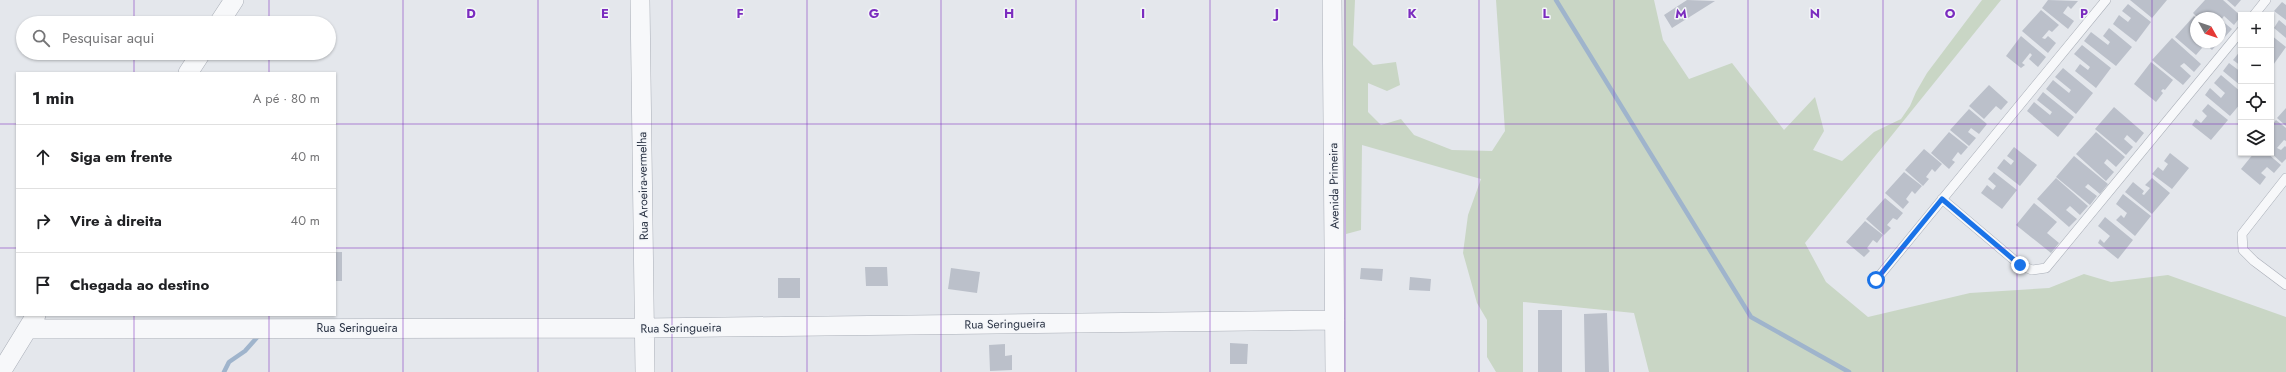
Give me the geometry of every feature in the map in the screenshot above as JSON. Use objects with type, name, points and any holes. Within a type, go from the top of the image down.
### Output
[{"type":"street","points":[[224,16],[234,0]]},
{"type":"street","name":"Rua Aroeira-vermelha","points":[[640,0],[645,372]]},
{"type":"street","name":"Avenida Primeira","points":[[1332,0],[1335,372]]},
{"type":"street","points":[[189,72],[196,60]]},
{"type":"street","name":"Rua Seringueira","points":[[32,322],[644,328],[1335,320]]},
{"type":"street","points":[[1,372],[32,322]]},
{"type":"lane","points":[[1876,280],[2106,0]]},
{"type":"lane","points":[[2256,12],[2266,0]]},
{"type":"lane","points":[[1942,199],[2020,265],[2032,270],[2046,268],[2238,35]]},
{"type":"lane","points":[[2286,178],[2242,234],[2243,250],[2254,262],[2286,285]]},
{"type":"green space","points":[[1344,0],[1355,0],[1353,45],[1373,65],[1396,62],[1400,85],[1387,91],[1368,83],[1368,112],[1381,125],[1401,119],[1414,135],[1452,150],[1492,151],[1505,131],[1496,0],[1654,0],[1663,40],[1689,79],[1732,63],[1784,130],[1815,97],[1824,131],[1813,150],[1842,161],[1874,132],[1901,119],[1910,106],[1927,73],[1982,0],[2001,0],[1805,243],[1826,282],[1868,317],[1970,293],[2049,288],[2084,274],[2111,282],[2168,275],[2286,317],[2286,372],[1649,372],[1634,313],[1523,302],[1523,372],[1496,372],[1487,357],[1487,320],[1477,303],[1463,253],[1468,215],[1481,179],[1362,145],[1361,230],[1346,234]]},
{"type":"building","points":[[1687,0],[1715,1],[1672,28],[1664,15]]},
{"type":"building","points":[[2048,0],[2078,1],[2071,9],[2068,6],[2063,13],[2074,21],[2068,29],[2042,8]]},
{"type":"building","points":[[2130,0],[2167,0],[2152,18]]},
{"type":"building","points":[[2205,0],[2223,0],[2238,13],[2238,20],[2234,25],[2226,18],[2226,12],[2194,12]]},
{"type":"building","points":[[2227,0],[2241,0],[2235,7]]},
{"type":"building","points":[[2282,2],[2286,5],[2286,20],[2274,11]]},
{"type":"building","points":[[2128,4],[2151,22],[2136,42],[2113,24],[2119,15],[2128,22],[2131,18],[2122,11]]},
{"type":"building","points":[[2041,10],[2059,25],[2052,32],[2049,30],[2042,38],[2045,39],[2048,36],[2056,43],[2048,53],[2022,31]]},
{"type":"building","points":[[2190,20],[2190,48],[2202,48],[2196,55],[2175,37]]},
{"type":"building","points":[[2279,20],[2286,26],[2286,38],[2274,28]]},
{"type":"building","points":[[2226,24],[2232,29],[2226,36]]},
{"type":"building","points":[[2109,28],[2132,47],[2116,66],[2084,41],[2091,32],[2108,45],[2110,42],[2103,36]]},
{"type":"building","points":[[2021,36],[2046,57],[2038,67],[2029,59],[2032,55],[2030,53],[2022,63],[2025,65],[2021,68],[2006,56]]},
{"type":"building","points":[[2274,37],[2286,47],[2274,64]]},
{"type":"building","points":[[2172,38],[2201,64],[2194,72],[2184,63],[2180,66],[2191,76],[2183,85],[2152,60]]},
{"type":"building","points":[[2082,45],[2111,68],[2096,88],[2075,71],[2080,64],[2088,70],[2090,67],[2074,54]]},
{"type":"building","points":[[2238,54],[2238,64],[2233,60]]},
{"type":"building","points":[[2151,62],[2173,80],[2165,90],[2163,89],[2161,91],[2163,93],[2156,102],[2134,84]]},
{"type":"building","points":[[2229,63],[2238,70],[2238,84],[2223,71]]},
{"type":"building","points":[[2063,68],[2093,93],[2076,114],[2046,89],[2053,80],[2069,93],[2071,90],[2055,77]]},
{"type":"building","points":[[2221,75],[2238,89],[2238,107],[2230,116],[2205,95],[2210,88],[2221,98],[2225,93],[2214,83]]},
{"type":"building","points":[[1989,85],[2008,102],[2001,110],[1996,106],[1984,119],[1969,106]]},
{"type":"building","points":[[2043,92],[2074,117],[2058,137],[2027,111],[2034,102],[2050,115],[2052,112],[2037,100]]},
{"type":"building","points":[[2208,104],[2228,120],[2211,140],[2192,125],[2196,119],[2201,123],[2207,116],[2202,111]]},
{"type":"building","points":[[2114,107],[2144,133],[2136,143],[2127,135],[2124,139],[2133,147],[2126,155],[2095,129]]},
{"type":"building","points":[[2286,108],[2286,126],[2277,118]]},
{"type":"building","points":[[1969,109],[1987,124],[1979,134],[1971,128],[1968,132],[1976,138],[1969,146],[1950,130]]},
{"type":"building","points":[[2276,120],[2286,128],[2286,141],[2284,140],[2277,148],[2281,150],[2285,146],[2286,147],[2286,159],[2282,163],[2274,156],[2274,122]]},
{"type":"building","points":[[1949,132],[1968,147],[1961,155],[1958,152],[1952,160],[1955,162],[1949,169],[1931,153]]},
{"type":"building","points":[[2096,132],[2125,157],[2116,167],[2107,159],[2104,163],[2114,172],[2106,181],[2076,154]]},
{"type":"building","points":[[2014,147],[2037,165],[2020,186],[1997,168],[2004,159],[2011,165],[2014,161],[2007,156]]},
{"type":"building","points":[[1924,149],[1942,164],[1935,172],[1932,169],[1926,177],[1929,179],[1923,186],[1905,170]]},
{"type":"building","points":[[2170,153],[2189,168],[2172,189],[2152,174],[2158,167],[2163,171],[2168,164],[2164,161]]},
{"type":"building","points":[[2074,156],[2108,184],[2100,194],[2088,184],[2085,187],[2097,196],[2090,205],[2056,177]]},
{"type":"building","points":[[2252,156],[2270,156],[2281,165],[2274,173],[2267,167],[2261,173],[2266,177],[2260,185],[2241,169]]},
{"type":"building","points":[[1904,172],[1922,186],[1915,194],[1912,191],[1906,199],[1909,202],[1903,209],[1885,193]]},
{"type":"building","points":[[1994,172],[2017,190],[2002,209],[1981,193],[1987,185],[1993,190],[1996,186],[1988,179]]},
{"type":"building","points":[[2056,178],[2088,206],[2080,215],[2070,206],[2066,210],[2077,219],[2069,227],[2037,199]]},
{"type":"building","points":[[2152,178],[2170,193],[2152,214],[2125,192],[2133,182],[2144,191],[2142,194],[2144,195],[2150,188],[2145,185]]},
{"type":"building","points":[[2123,194],[2151,216],[2135,236],[2116,220],[2121,215],[2124,218],[2127,213],[2116,204]]},
{"type":"building","points":[[1885,198],[1903,213],[1897,220],[1893,218],[1887,225],[1891,228],[1884,235],[1866,219]]},
{"type":"building","points":[[2034,203],[2057,222],[2047,233],[2059,243],[2051,253],[2016,225]]},
{"type":"building","points":[[2105,217],[2133,240],[2118,259],[2098,243],[2100,239],[2104,243],[2110,236],[2098,226]]},
{"type":"building","points":[[1865,221],[1883,235],[1877,243],[1873,240],[1867,248],[1870,251],[1864,257],[1846,242]]},
{"type":"building","points":[[336,252],[342,252],[342,281],[336,281]]},
{"type":"building","points":[[865,267],[887,267],[888,286],[866,286]]},
{"type":"building","points":[[951,268],[980,272],[977,293],[948,289]]},
{"type":"building","points":[[1361,268],[1383,269],[1382,281],[1360,279]]},
{"type":"building","points":[[1410,277],[1431,279],[1430,291],[1409,290]]},
{"type":"building","points":[[778,278],[800,278],[800,298],[778,298]]},
{"type":"building","points":[[1538,310],[1562,310],[1562,372],[1538,372]]},
{"type":"building","points":[[1607,313],[1609,372],[1585,372],[1584,314]]},
{"type":"building","points":[[1230,343],[1248,344],[1247,364],[1230,364]]},
{"type":"building","points":[[1005,344],[1005,356],[1012,355],[1012,370],[990,371],[989,345]]},
{"type":"waterway","points":[[1556,0],[1751,317],[1849,372]]},
{"type":"waterway","points":[[224,372],[229,362],[245,351],[260,334]]},
{"type":"route","points":[[1876,280],[1942,199],[2020,265]]}]
